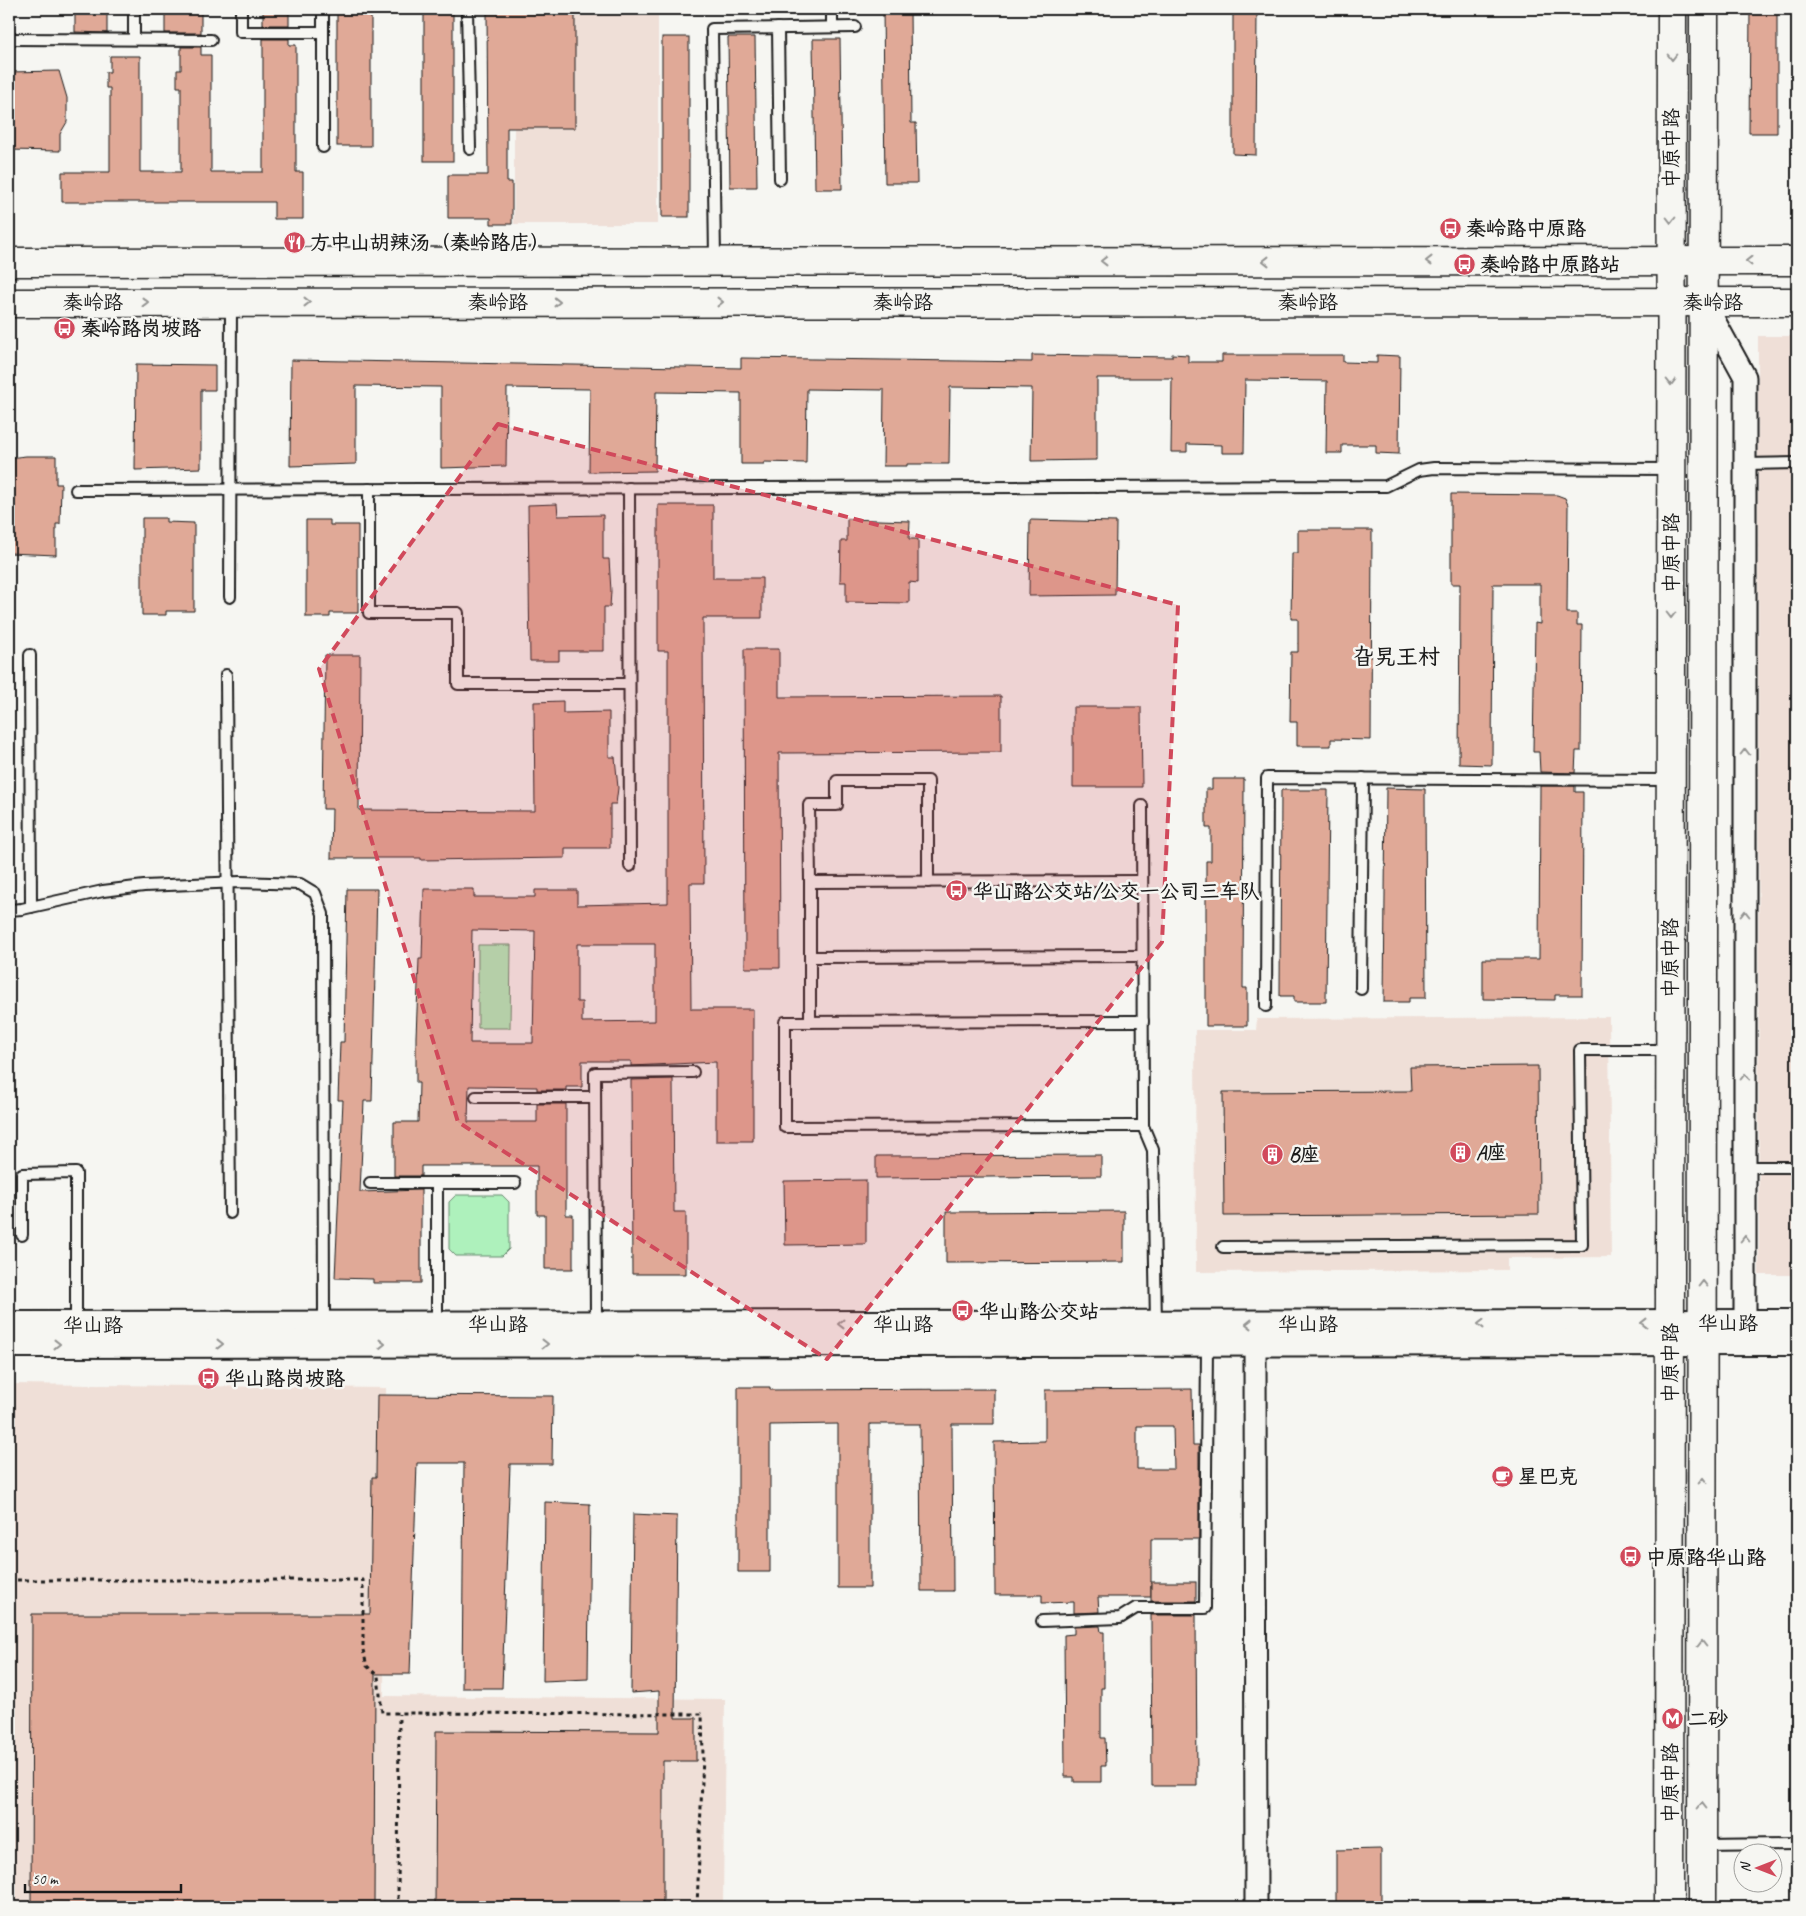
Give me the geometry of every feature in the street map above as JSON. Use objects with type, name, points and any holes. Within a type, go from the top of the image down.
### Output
[{"type":"main road","name":"中原中路","points":[[1669,1907],[1672,9]]},
{"type":"main road","name":"中原中路","points":[[1702,1907],[1704,9]]},
{"type":"main road","name":"秦岭路","points":[[9,262],[1797,261]]},
{"type":"main road","name":"秦岭路","points":[[9,302],[1797,302]]},
{"type":"street","points":[[1704,302],[1745,377],[1745,1323]]},
{"type":"street","name":"华山路","points":[[1703,1333],[1745,1323],[1797,1323]]},
{"type":"street","name":"华山路","points":[[9,1325],[1156,1324],[1703,1333],[1797,1342]]},
{"type":"street","name":"华山路","points":[[9,1344],[1255,1343],[1670,1333]]},
{"type":"street","points":[[1255,1343],[1256,1907]]},
{"type":"lane","points":[[134,9],[134,39]]},
{"type":"lane","points":[[240,9],[241,32],[323,32]]},
{"type":"lane","points":[[323,9],[323,148]]},
{"type":"lane","points":[[467,9],[470,149]]},
{"type":"lane","points":[[832,9],[832,27]]},
{"type":"lane","points":[[715,261],[712,29],[855,27]]},
{"type":"lane","points":[[778,28],[780,179]]},
{"type":"lane","points":[[9,39],[211,40]]},
{"type":"lane","points":[[230,598],[231,302]]},
{"type":"lane","points":[[1745,464],[1797,463]]},
{"type":"lane","points":[[76,490],[1386,486],[1419,470],[1434,468],[1671,469]]},
{"type":"lane","points":[[369,488],[369,613],[458,613],[458,684],[629,684]]},
{"type":"lane","points":[[629,488],[630,866]]},
{"type":"lane","points":[[30,655],[31,907]]},
{"type":"lane","points":[[226,675],[230,1213]]},
{"type":"lane","points":[[1266,1006],[1267,778],[1671,780]]},
{"type":"lane","points":[[1361,989],[1363,778]]},
{"type":"lane","points":[[810,1022],[809,804],[837,804],[837,781],[928,781],[928,882]]},
{"type":"lane","points":[[1142,806],[1143,1126],[1153,1150],[1156,1324]]},
{"type":"lane","points":[[810,882],[1142,881]]},
{"type":"lane","points":[[9,910],[103,891],[144,886],[228,882],[300,884],[314,893],[323,914],[324,1325]]},
{"type":"lane","points":[[810,957],[1142,956]]},
{"type":"lane","points":[[1143,1021],[785,1022],[786,1127],[1143,1126]]},
{"type":"lane","points":[[1222,1247],[1582,1245],[1580,1050],[1670,1050]]},
{"type":"lane","points":[[596,1324],[595,1073],[693,1072]]},
{"type":"lane","points":[[476,1097],[595,1096]]},
{"type":"lane","points":[[1745,1167],[1797,1167]]},
{"type":"lane","points":[[22,1235],[22,1174],[76,1173],[76,1325]]},
{"type":"lane","points":[[370,1183],[515,1183]]},
{"type":"lane","points":[[437,1183],[437,1324]]},
{"type":"lane","points":[[1042,1621],[1120,1618],[1136,1608],[1205,1608],[1207,1343]]},
{"type":"lane","points":[[1702,1845],[1797,1844]]},
{"type":"path","points":[[9,1580],[363,1580],[363,1650],[367,1666],[378,1676],[382,1713],[702,1714],[703,1756],[697,1907]]},
{"type":"path","points":[[398,1907],[399,1714]]},
{"type":"highlighted area","points":[[498,424],[1178,605],[1162,942],[827,1359],[458,1122],[319,669]]},
{"type":"shaded area","points":[[514,9],[658,9],[658,224],[514,224]]},
{"type":"shaded area","points":[[1758,336],[1797,336],[1797,1275],[1759,1275]]},
{"type":"shaded area","points":[[1609,1017],[1611,1257],[1507,1258],[1507,1270],[1196,1272],[1195,1030],[1256,1030],[1257,1019]]},
{"type":"shaded area","points":[[9,1384],[386,1388],[384,1696],[725,1699],[723,1907],[9,1907]]},
{"type":"green space","points":[[478,945],[511,945],[510,1028],[478,1028]]},
{"type":"green space","points":[[456,1195],[502,1195],[509,1202],[509,1249],[502,1256],[456,1256],[449,1249],[449,1202]]},
{"type":"building","points":[[75,9],[107,9],[107,33],[75,32]]},
{"type":"building","points":[[165,9],[201,9],[201,33],[165,33]]},
{"type":"building","points":[[263,9],[289,9],[289,25],[263,25]]},
{"type":"building","points":[[337,9],[371,9],[371,146],[337,146]]},
{"type":"building","points":[[424,9],[453,9],[453,161],[424,161]]},
{"type":"building","points":[[487,9],[575,9],[575,128],[507,128],[507,182],[512,182],[512,224],[491,224],[491,218],[448,218],[448,175],[488,175]]},
{"type":"building","points":[[883,9],[910,9],[911,123],[916,123],[917,183],[885,183]]},
{"type":"building","points":[[1233,9],[1257,9],[1256,155],[1233,154]]},
{"type":"building","points":[[1750,9],[1777,9],[1777,133],[1749,133]]},
{"type":"building","points":[[662,37],[689,37],[689,217],[662,217]]},
{"type":"building","points":[[728,37],[755,37],[757,187],[730,187]]},
{"type":"building","points":[[263,39],[289,39],[289,45],[296,45],[296,172],[303,172],[303,219],[274,219],[274,202],[62,202],[62,172],[110,172],[110,88],[106,88],[106,72],[110,72],[110,56],[140,56],[140,172],[181,172],[181,87],[177,87],[177,70],[181,70],[181,47],[201,47],[201,55],[211,55],[211,172],[263,172]]},
{"type":"building","points":[[813,39],[840,39],[842,189],[815,189]]},
{"type":"building","points":[[59,71],[67,98],[67,122],[60,134],[60,151],[9,150],[9,72]]},
{"type":"building","points":[[1172,354],[1188,355],[1188,362],[1222,362],[1222,355],[1343,355],[1343,362],[1377,363],[1377,355],[1400,356],[1399,454],[1376,453],[1376,445],[1342,445],[1342,453],[1326,453],[1327,381],[1245,380],[1244,453],[1222,453],[1222,445],[1187,444],[1187,452],[1171,452],[1172,378],[1097,378],[1097,460],[1031,461],[1032,388],[950,387],[949,464],[907,464],[907,466],[883,466],[884,390],[807,389],[806,463],[764,462],[764,464],[741,464],[741,393],[656,392],[655,471],[589,472],[590,389],[507,388],[506,466],[441,468],[441,387],[356,386],[356,464],[290,466],[291,360],[741,368],[741,358],[1032,362],[1032,355],[1172,357]]},
{"type":"building","points":[[136,364],[215,365],[215,390],[201,390],[201,468],[135,470]]},
{"type":"building","points":[[56,456],[56,484],[61,484],[60,524],[56,524],[56,555],[9,553],[9,458]]},
{"type":"building","points":[[1451,494],[1557,495],[1565,498],[1568,505],[1567,613],[1577,613],[1577,625],[1582,625],[1581,751],[1576,751],[1575,773],[1540,772],[1539,752],[1533,752],[1535,623],[1540,624],[1540,584],[1493,584],[1492,765],[1459,764],[1460,584],[1451,584]]},
{"type":"building","points":[[557,504],[558,516],[603,515],[603,559],[609,559],[611,591],[610,607],[604,607],[604,651],[559,651],[559,661],[530,661],[528,505]]},
{"type":"building","points":[[658,505],[713,505],[713,578],[762,578],[762,618],[703,618],[704,883],[690,883],[691,1009],[753,1009],[753,1141],[716,1141],[716,1062],[631,1066],[631,1061],[582,1061],[582,1087],[566,1087],[566,1090],[537,1090],[537,1087],[469,1086],[468,1122],[537,1122],[537,1104],[566,1104],[566,1215],[573,1215],[573,1269],[545,1269],[545,1215],[537,1215],[537,1166],[421,1166],[421,1176],[394,1176],[394,1122],[418,1122],[419,1083],[416,1083],[416,1037],[419,959],[422,959],[424,889],[474,889],[474,897],[535,897],[535,890],[577,890],[577,905],[668,903],[668,651],[658,651]],"holes":[[[472,930],[535,931],[533,1043],[470,1043]],[[577,944],[655,944],[655,1021],[582,1022],[582,1002],[577,1002]]]},
{"type":"building","points":[[142,518],[166,518],[166,522],[194,523],[194,611],[166,611],[166,615],[142,615]]},
{"type":"building","points":[[847,519],[910,521],[909,539],[918,539],[918,583],[909,582],[909,603],[846,602],[846,582],[840,582],[841,541],[847,541]]},
{"type":"building","points":[[306,520],[330,520],[330,525],[358,525],[358,613],[330,613],[330,617],[306,617]]},
{"type":"building","points":[[1030,520],[1116,522],[1115,595],[1029,596]]},
{"type":"building","points":[[1298,530],[1372,530],[1371,740],[1331,739],[1331,746],[1297,746],[1297,722],[1290,722],[1291,652],[1298,652],[1298,619],[1291,619],[1292,553],[1298,553]]},
{"type":"building","points":[[744,649],[779,649],[779,697],[1001,696],[1001,752],[779,753],[780,968],[745,968]]},
{"type":"building","points":[[325,655],[360,655],[359,810],[535,811],[534,702],[563,701],[563,713],[609,712],[609,757],[615,757],[618,788],[616,804],[610,804],[610,848],[565,848],[565,858],[421,860],[421,858],[331,858],[332,809],[323,809]]},
{"type":"building","points":[[1073,707],[1141,707],[1142,787],[1073,787]]},
{"type":"building","points":[[1212,779],[1244,779],[1243,988],[1247,988],[1247,1026],[1206,1026],[1206,861],[1211,861],[1211,828],[1206,828],[1206,789],[1212,789]]},
{"type":"building","points":[[1540,786],[1575,786],[1575,792],[1583,792],[1582,995],[1555,995],[1555,1000],[1483,999],[1483,959],[1539,959]]},
{"type":"building","points":[[1386,788],[1425,789],[1426,998],[1409,998],[1409,1002],[1384,1002]]},
{"type":"building","points":[[1281,790],[1328,790],[1326,1002],[1294,1002],[1294,996],[1280,996]]},
{"type":"building","points":[[347,889],[377,889],[372,1101],[364,1101],[360,1192],[421,1190],[421,1283],[373,1283],[373,1279],[335,1278],[343,1100],[338,1100],[340,1042],[344,1042]]},
{"type":"building","points":[[1538,1066],[1539,1214],[1224,1216],[1223,1092],[1411,1091],[1410,1067]]},
{"type":"building","points":[[673,1079],[674,1212],[686,1212],[686,1274],[632,1274],[631,1080]]},
{"type":"building","points":[[1101,1155],[1101,1176],[876,1178],[876,1156]]},
{"type":"building","points":[[866,1180],[866,1244],[785,1245],[784,1181]]},
{"type":"building","points":[[1124,1211],[1124,1262],[946,1263],[946,1212]]},
{"type":"building","points":[[738,1387],[770,1387],[770,1390],[994,1389],[994,1424],[952,1424],[953,1591],[921,1591],[920,1424],[870,1424],[870,1588],[838,1588],[838,1424],[770,1425],[770,1572],[738,1572]]},
{"type":"building","points":[[1192,1389],[1193,1445],[1199,1445],[1199,1539],[1151,1539],[1151,1597],[1098,1597],[1099,1612],[1074,1613],[1074,1602],[1042,1603],[1042,1595],[995,1595],[994,1442],[1045,1441],[1045,1390]],"holes":[[[1137,1426],[1173,1426],[1174,1469],[1137,1469]]]},
{"type":"building","points":[[377,1395],[553,1396],[552,1464],[510,1464],[502,1688],[462,1688],[464,1463],[417,1463],[410,1674],[375,1674],[374,1907],[31,1907],[32,1614],[370,1614],[372,1477],[376,1477]]},
{"type":"building","points":[[545,1502],[590,1504],[588,1679],[543,1681]]},
{"type":"building","points":[[633,1514],[677,1516],[675,1718],[696,1718],[696,1761],[663,1761],[663,1907],[435,1907],[436,1731],[659,1732],[659,1691],[631,1693]]},
{"type":"building","points":[[1151,1582],[1196,1582],[1196,1601],[1151,1601]]},
{"type":"building","points":[[1151,1615],[1196,1615],[1197,1786],[1152,1786]]},
{"type":"building","points":[[1100,1626],[1101,1632],[1104,1632],[1104,1688],[1101,1688],[1101,1738],[1105,1738],[1106,1766],[1101,1766],[1101,1782],[1074,1782],[1074,1777],[1065,1777],[1064,1635],[1074,1634],[1074,1627]]},
{"type":"building","points":[[1381,1849],[1381,1907],[1336,1907],[1336,1850]]},
{"type":"place","name":"秦岭路中原路","points":[[1450,228]]},
{"type":"place","name":"方中山胡辣汤（秦岭路店）","points":[[294,242]]},
{"type":"place","name":"秦岭路中原路站","points":[[1464,264]]},
{"type":"place","name":"秦岭路岗坡路","points":[[65,328]]},
{"type":"place","name":"华山路公交站/公交一公司三车队","points":[[957,891]]},
{"type":"place","name":"A座","points":[[1460,1152]]},
{"type":"place","name":"B座","points":[[1273,1154]]},
{"type":"place","name":"华山路公交站","points":[[963,1311]]},
{"type":"place","name":"华山路岗坡路","points":[[209,1378]]},
{"type":"place","name":"星巴克","points":[[1502,1476]]},
{"type":"place","name":"中原路华山路","points":[[1630,1557]]},
{"type":"place","name":"二砂","points":[[1672,1719]]},
{"type":"district","name":"旮旯王村","points":[[1396,656]]}]
